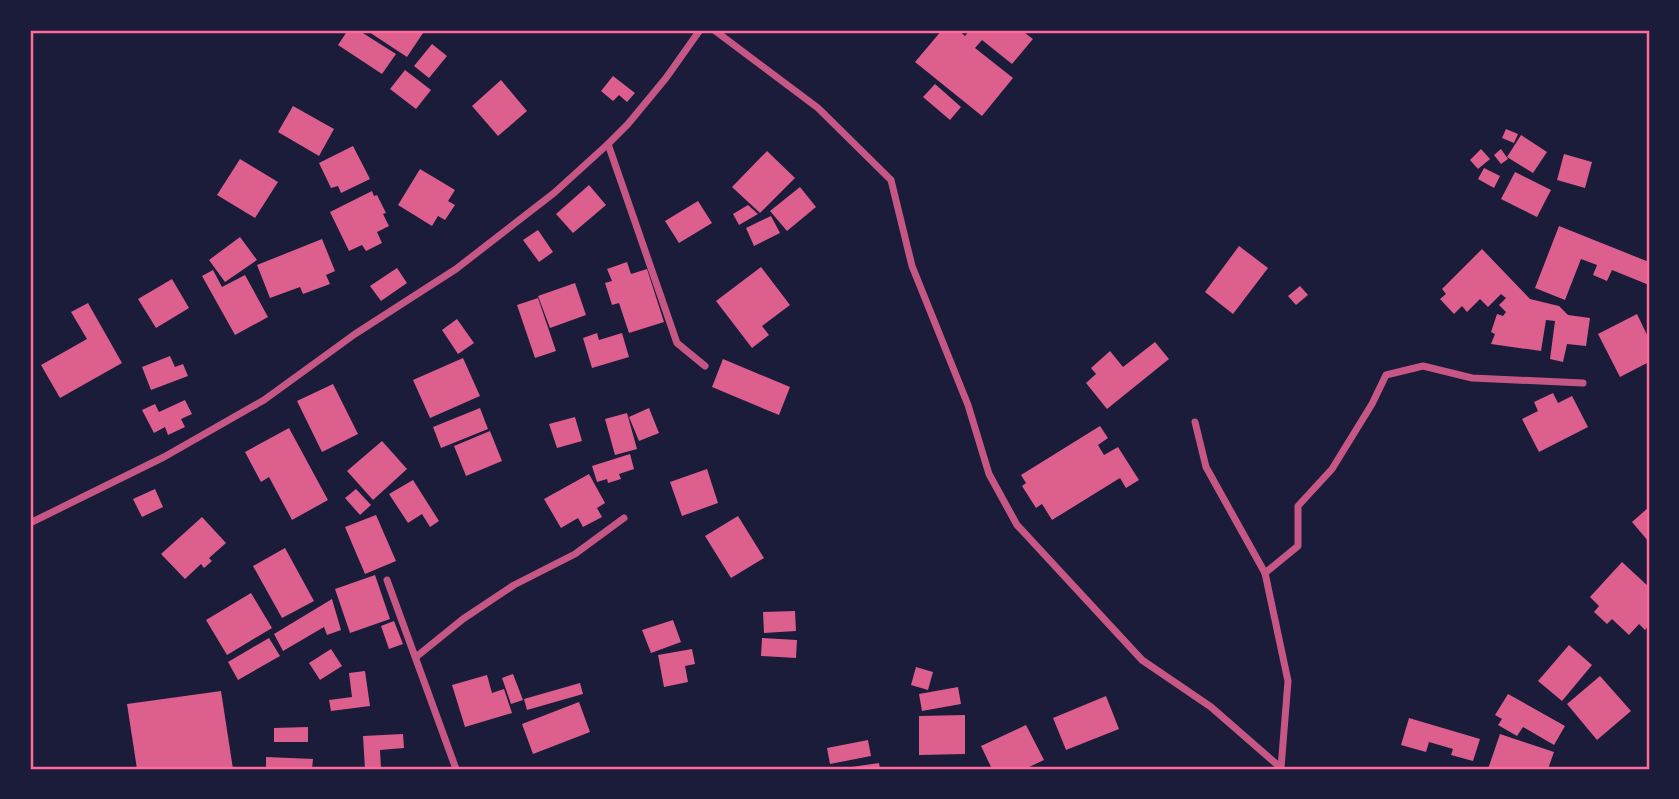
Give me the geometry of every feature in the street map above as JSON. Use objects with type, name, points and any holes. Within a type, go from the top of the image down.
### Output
[{"type":"street","points":[[30,523],[164,457],[264,400],[355,334],[456,269],[554,193],[608,144],[666,78],[700,30]]},
{"type":"street","points":[[714,30],[818,108],[891,180],[912,266],[968,405],[989,474],[1017,526],[1142,660],[1211,707],[1281,769]]},
{"type":"street","points":[[608,144],[677,343],[705,366]]},
{"type":"street","points":[[1265,573],[1298,546],[1298,506],[1332,469],[1372,404],[1386,375],[1423,366],[1472,378],[1583,383]]},
{"type":"street","points":[[1195,422],[1206,467],[1265,573],[1288,681],[1281,769]]},
{"type":"street","points":[[416,657],[483,605],[514,585],[575,554],[624,518]]},
{"type":"street","points":[[387,580],[456,769]]},
{"type":"building","points":[[348,30],[358,30],[396,54],[382,74],[338,45]]},
{"type":"building","points":[[366,30],[425,30],[407,57]]},
{"type":"building","points":[[942,30],[958,30],[965,36],[970,30],[1021,30],[1033,39],[1012,64],[982,40],[975,48],[1013,78],[982,116],[915,62]]},
{"type":"building","points":[[432,44],[447,56],[429,78],[414,66]]},
{"type":"building","points":[[405,70],[431,90],[416,109],[390,89]]},
{"type":"building","points":[[613,76],[635,93],[627,102],[619,95],[613,101],[601,91]]},
{"type":"building","points":[[501,80],[527,111],[498,136],[472,106]]},
{"type":"building","points":[[935,84],[961,107],[950,120],[923,97]]},
{"type":"building","points":[[293,106],[334,129],[319,156],[278,132]]},
{"type":"building","points":[[1506,129],[1518,134],[1514,143],[1502,138]]},
{"type":"building","points":[[1521,135],[1547,152],[1533,173],[1507,157]]},
{"type":"building","points":[[353,146],[370,179],[341,193],[338,186],[331,188],[319,163]]},
{"type":"building","points":[[1481,149],[1490,159],[1478,169],[1470,160]]},
{"type":"building","points":[[1501,149],[1508,159],[1501,164],[1494,155]]},
{"type":"building","points":[[767,151],[795,178],[760,213],[732,187]]},
{"type":"building","points":[[1564,154],[1592,162],[1585,188],[1557,180]]},
{"type":"building","points":[[240,159],[278,182],[255,218],[217,195]]},
{"type":"building","points":[[1484,168],[1500,176],[1494,188],[1478,179]]},
{"type":"building","points":[[420,169],[455,190],[448,201],[455,205],[445,220],[438,216],[432,226],[398,205]]},
{"type":"building","points":[[1515,172],[1551,190],[1537,217],[1501,199]]},
{"type":"building","points":[[589,185],[606,205],[573,233],[556,214]]},
{"type":"building","points":[[800,187],[816,207],[787,231],[770,211]]},
{"type":"building","points":[[372,191],[386,213],[383,214],[389,226],[377,232],[382,243],[366,251],[362,245],[349,251],[330,212]]},
{"type":"building","points":[[698,201],[712,223],[679,243],[665,221]]},
{"type":"building","points":[[748,205],[758,214],[739,225],[733,214]]},
{"type":"building","points":[[771,216],[780,233],[754,246],[746,228]]},
{"type":"building","points":[[1559,226],[1649,262],[1649,285],[1612,270],[1607,281],[1593,275],[1597,265],[1581,259],[1565,300],[1535,288]]},
{"type":"building","points":[[538,230],[553,252],[539,262],[523,240]]},
{"type":"building","points":[[240,237],[257,260],[225,282],[209,260]]},
{"type":"building","points":[[322,239],[335,271],[326,275],[330,284],[303,294],[300,287],[270,298],[257,265]]},
{"type":"building","points":[[1239,246],[1268,268],[1233,314],[1205,292]]},
{"type":"building","points":[[1482,249],[1530,299],[1559,306],[1568,315],[1590,318],[1586,346],[1567,344],[1563,362],[1550,359],[1555,321],[1546,320],[1541,351],[1491,344],[1495,334],[1491,332],[1497,314],[1503,316],[1506,312],[1499,305],[1506,298],[1501,294],[1488,307],[1480,299],[1467,312],[1462,306],[1454,314],[1440,299],[1446,294],[1442,289]]},
{"type":"building","points":[[627,262],[631,274],[647,269],[664,322],[629,333],[619,303],[612,305],[605,283],[612,281],[607,269]]},
{"type":"building","points":[[761,267],[790,305],[762,326],[769,335],[752,348],[716,301]]},
{"type":"building","points":[[397,268],[407,283],[381,301],[370,286]]},
{"type":"building","points":[[213,270],[222,287],[245,275],[268,317],[235,335],[202,276]]},
{"type":"building","points":[[172,279],[189,308],[156,328],[138,299]]},
{"type":"building","points":[[575,283],[586,315],[550,328],[538,296]]},
{"type":"building","points":[[1300,286],[1308,295],[1296,305],[1288,296]]},
{"type":"building","points":[[538,298],[556,351],[535,358],[517,305]]},
{"type":"building","points":[[88,303],[122,363],[60,398],[41,365],[87,339],[71,312]]},
{"type":"building","points":[[1637,314],[1649,339],[1649,362],[1620,377],[1598,334]]},
{"type":"building","points":[[457,319],[474,343],[458,354],[442,330]]},
{"type":"building","points":[[597,333],[599,340],[622,333],[629,357],[592,368],[583,338]]},
{"type":"building","points":[[1155,342],[1169,359],[1107,409],[1086,383],[1096,374],[1091,368],[1110,351],[1123,367]]},
{"type":"building","points":[[170,356],[175,367],[183,364],[188,376],[151,390],[142,367]]},
{"type":"building","points":[[463,358],[480,396],[430,418],[413,380]]},
{"type":"building","points":[[723,359],[790,387],[779,415],[712,387]]},
{"type":"building","points":[[333,384],[358,434],[322,452],[297,401]]},
{"type":"building","points":[[1553,393],[1558,403],[1572,396],[1588,427],[1539,452],[1522,419],[1538,411],[1534,402]]},
{"type":"building","points":[[185,400],[192,414],[181,419],[185,427],[168,435],[165,427],[154,433],[142,410],[155,404],[159,412]]},
{"type":"building","points":[[480,408],[488,429],[441,448],[433,427]]},
{"type":"building","points":[[649,408],[659,433],[639,441],[629,417]]},
{"type":"building","points":[[627,413],[637,449],[615,455],[605,419]]},
{"type":"building","points":[[575,417],[582,441],[557,448],[549,424]]},
{"type":"building","points":[[1100,426],[1108,438],[1098,445],[1104,455],[1118,447],[1139,480],[1126,488],[1120,478],[1052,520],[1042,504],[1036,508],[1022,486],[1026,483],[1021,475]]},
{"type":"building","points":[[289,428],[328,500],[292,520],[269,477],[261,482],[245,452]]},
{"type":"building","points":[[490,431],[502,461],[466,476],[454,446]]},
{"type":"building","points":[[382,441],[407,469],[373,500],[347,471]]},
{"type":"building","points":[[630,454],[634,469],[619,474],[621,479],[608,483],[607,479],[597,482],[592,466]]},
{"type":"building","points":[[707,469],[718,503],[682,516],[670,482]]},
{"type":"building","points":[[589,474],[605,503],[597,508],[602,517],[583,527],[578,518],[561,528],[544,499]]},
{"type":"building","points":[[413,480],[439,521],[430,527],[422,514],[408,523],[389,494]]},
{"type":"building","points":[[155,489],[163,507],[142,517],[133,499]]},
{"type":"building","points":[[356,489],[371,505],[360,515],[345,498]]},
{"type":"building","points":[[1649,507],[1649,542],[1632,522]]},
{"type":"building","points":[[376,515],[396,561],[365,574],[345,527]]},
{"type":"building","points":[[738,516],[764,558],[731,578],[705,536]]},
{"type":"building","points":[[202,517],[226,543],[209,558],[212,561],[204,568],[201,564],[185,579],[161,554]]},
{"type":"building","points":[[285,548],[314,601],[282,618],[253,566]]},
{"type":"building","points":[[1622,562],[1649,587],[1649,625],[1645,630],[1639,624],[1629,635],[1612,619],[1607,624],[1594,612],[1599,606],[1590,597]]},
{"type":"building","points":[[375,575],[390,619],[350,633],[335,589]]},
{"type":"building","points":[[251,593],[272,628],[227,655],[206,620]]},
{"type":"building","points":[[332,599],[341,630],[327,635],[324,627],[283,651],[274,634]]},
{"type":"building","points":[[795,611],[796,631],[764,633],[763,612]]},
{"type":"building","points":[[673,620],[681,642],[651,653],[642,630]]},
{"type":"building","points":[[394,621],[403,644],[389,649],[381,626]]},
{"type":"building","points":[[269,638],[280,656],[238,680],[228,662]]},
{"type":"building","points":[[762,638],[797,640],[796,658],[761,656]]},
{"type":"building","points":[[1569,645],[1592,665],[1562,701],[1538,681]]},
{"type":"building","points":[[331,649],[342,666],[320,680],[309,663]]},
{"type":"building","points":[[692,649],[695,664],[685,666],[688,682],[664,687],[658,655]]},
{"type":"building","points":[[916,667],[933,672],[928,690],[911,685]]},
{"type":"building","points":[[365,671],[370,706],[331,711],[329,700],[352,697],[349,673]]},
{"type":"building","points":[[513,674],[523,700],[511,704],[502,678]]},
{"type":"building","points":[[487,675],[492,693],[504,689],[512,713],[465,727],[452,685]]},
{"type":"building","points":[[1600,676],[1631,711],[1597,740],[1567,704]]},
{"type":"building","points":[[580,683],[583,694],[527,710],[524,699]]},
{"type":"building","points":[[958,687],[961,704],[922,711],[919,694]]},
{"type":"building","points":[[221,691],[233,769],[137,769],[127,704]]},
{"type":"building","points":[[1508,694],[1565,726],[1554,745],[1523,727],[1517,736],[1498,725],[1502,719],[1495,715]]},
{"type":"building","points":[[1106,696],[1119,729],[1066,750],[1053,718]]},
{"type":"building","points":[[579,702],[590,732],[533,754],[522,724]]},
{"type":"building","points":[[965,715],[965,754],[919,755],[919,716]]},
{"type":"building","points":[[1409,718],[1480,739],[1473,761],[1451,755],[1453,749],[1429,742],[1426,752],[1401,745]]},
{"type":"building","points":[[1026,725],[1044,760],[1025,769],[992,769],[981,746]]},
{"type":"building","points":[[308,727],[308,742],[274,742],[274,728]]},
{"type":"building","points":[[403,734],[404,748],[380,750],[381,769],[365,769],[363,736]]},
{"type":"building","points":[[1500,734],[1554,752],[1548,769],[1488,769]]},
{"type":"building","points":[[868,740],[871,756],[830,764],[827,748]]},
{"type":"building","points":[[266,757],[313,759],[312,769],[266,769]]},
{"type":"building","points":[[879,763],[880,769],[844,769],[844,768]]}]
